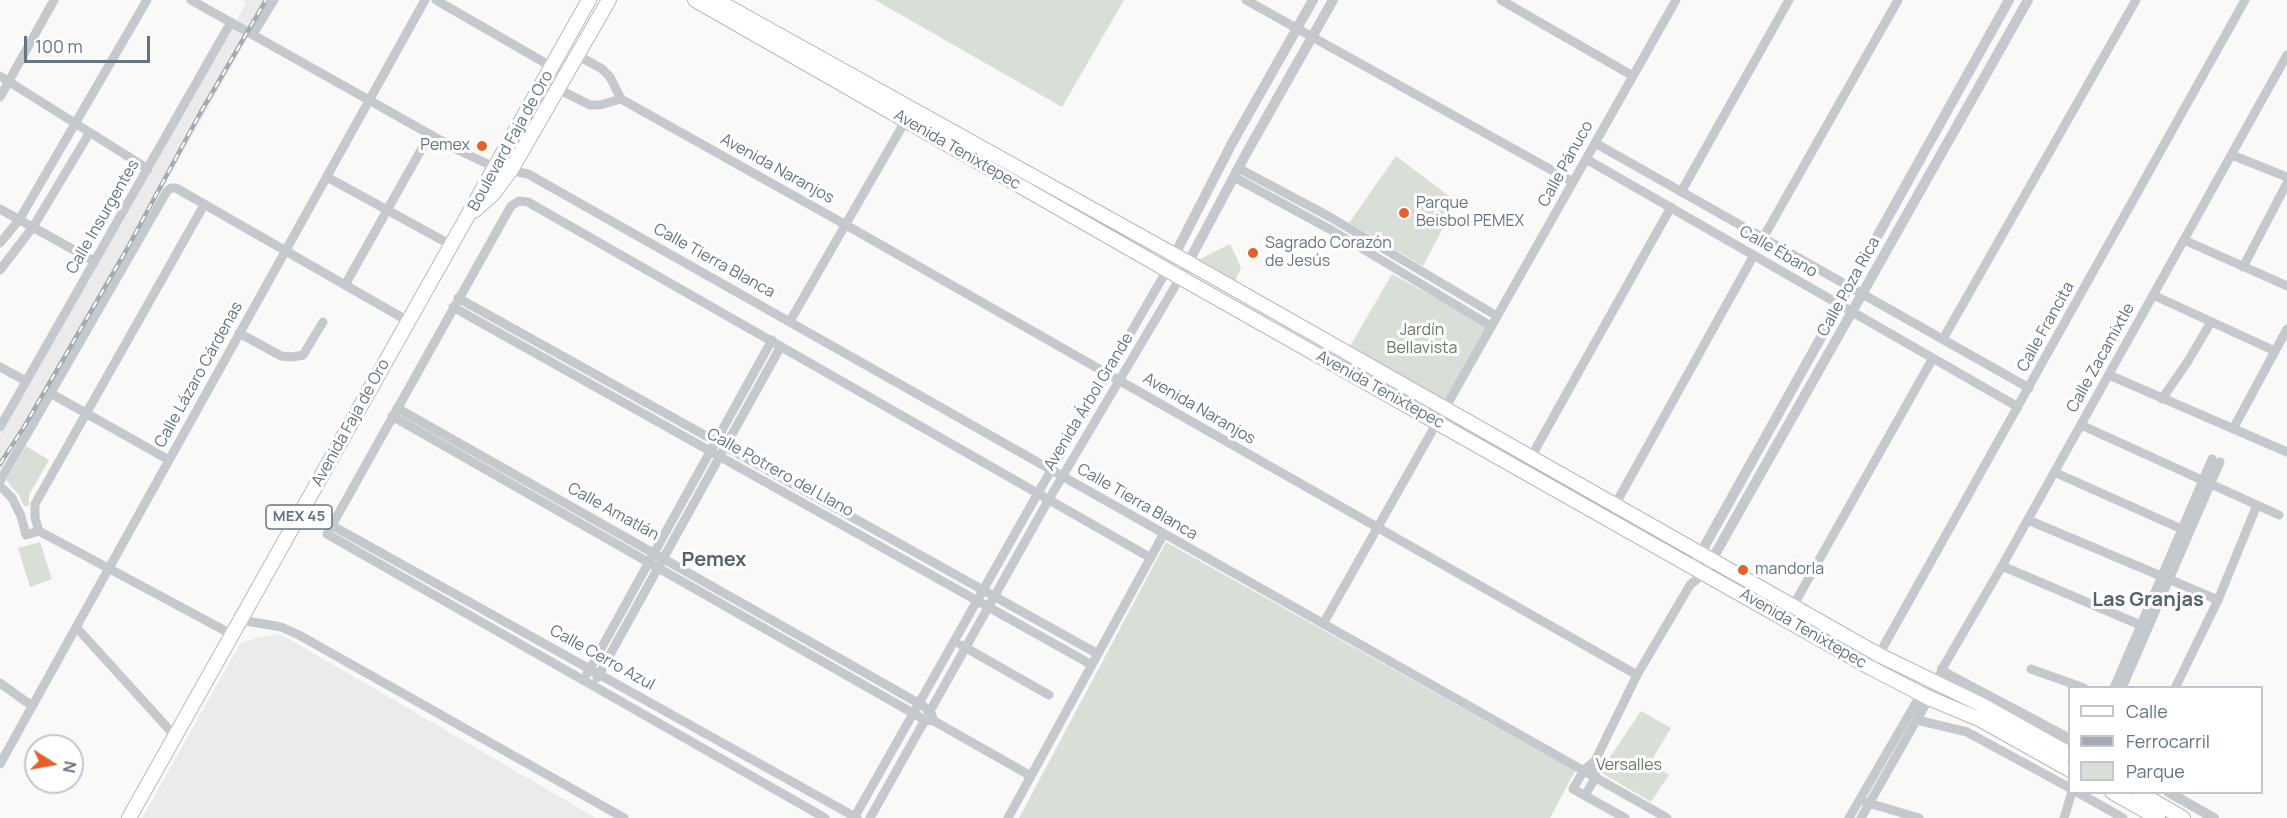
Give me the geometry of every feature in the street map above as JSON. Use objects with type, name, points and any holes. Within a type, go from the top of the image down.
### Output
[{"type":"main road","name":"Boulevard Faja de Oro","points":[[467,215],[589,0]]},
{"type":"main road","name":"Boulevard Faja de Oro","points":[[467,215],[480,207],[511,170],[609,0]]},
{"type":"main road","name":"Avenida Tenixtepec","points":[[695,0],[778,41],[908,115],[1039,197],[1180,278],[1871,668],[1925,696],[1978,719],[2068,769]]},
{"type":"main road","name":"Avenida Tenixtepec","points":[[716,0],[778,41]]},
{"type":"main road","name":"Avenida Tenixtepec","points":[[908,115],[1046,184],[1879,655],[1938,677],[1982,705],[2068,753]]},
{"type":"main road","points":[[1039,197],[1046,184]]},
{"type":"main road","name":"Avenida Faja de Oro","points":[[129,818],[467,215]]},
{"type":"main road","points":[[2116,794],[2158,818]]},
{"type":"main road","points":[[2141,794],[2183,818]]},
{"type":"street","points":[[0,97],[4,79],[54,0]]},
{"type":"street","points":[[0,243],[19,220],[147,0]]},
{"type":"street","name":"Calle Tierra Blanca","points":[[191,0],[430,134],[494,167],[528,174],[1667,818]]},
{"type":"street","points":[[254,34],[274,0]]},
{"type":"street","name":"Calle Lázaro Cárdenas","points":[[1,761],[425,0]]},
{"type":"street","points":[[436,0],[566,75]]},
{"type":"street","points":[[1246,0],[1573,182]]},
{"type":"street","name":"Avenida Árbol Grande","points":[[855,818],[977,600],[1167,270],[1231,144],[1313,0]]},
{"type":"street","name":"Avenida Árbol Grande","points":[[870,818],[930,717],[1049,500],[1189,263],[1236,172],[1333,0]]},
{"type":"street","points":[[1501,0],[1633,76]]},
{"type":"street","name":"Calle Pánuco","points":[[1323,624],[1676,0]]},
{"type":"street","points":[[1682,192],[1789,0]]},
{"type":"street","points":[[1763,238],[1898,0]]},
{"type":"street","name":"Calle Poza Rica","points":[[1706,557],[1853,312],[2028,0]]},
{"type":"street","points":[[1943,339],[2136,0]]},
{"type":"street","name":"Calle Francita","points":[[1871,668],[2245,0]]},
{"type":"street","points":[[2006,5],[2017,20]]},
{"type":"street","name":"Calle Poza Rica","points":[[1584,770],[1595,761],[1637,675],[1699,570],[1839,304],[2006,5]]},
{"type":"street","name":"Calle Insurgentes","points":[[0,427],[231,22]]},
{"type":"street","points":[[1986,40],[1992,47],[2001,50]]},
{"type":"street","points":[[558,89],[590,105],[600,105],[621,99],[610,77],[602,69],[577,55]]},
{"type":"street","name":"Calle Zacamixtle","points":[[1925,696],[2002,566],[2232,155],[2284,68],[2287,56]]},
{"type":"street","points":[[4,79],[148,169]]},
{"type":"street","name":"Avenida Naranjos","points":[[621,99],[1637,675]]},
{"type":"street","points":[[790,321],[908,115]]},
{"type":"street","points":[[0,270],[33,228],[90,132]]},
{"type":"street","points":[[345,285],[430,134]]},
{"type":"street","name":"Calle Ébano","points":[[1595,143],[2029,388]]},
{"type":"street","points":[[2232,155],[2286,176],[2243,267]]},
{"type":"street","name":"Calle Ébano","points":[[1586,159],[2018,407]]},
{"type":"street","points":[[1236,172],[1330,217],[1497,316]]},
{"type":"street","points":[[1236,172],[1491,326]]},
{"type":"street","points":[[327,177],[451,245]]},
{"type":"street","points":[[0,482],[167,191],[171,188],[176,188],[408,321]]},
{"type":"street","points":[[329,530],[455,302],[511,206],[519,201],[528,202],[1151,558]]},
{"type":"street","points":[[39,531],[35,518],[35,504],[204,205]]},
{"type":"street","points":[[1531,457],[1671,207]]},
{"type":"street","points":[[0,209],[94,261]]},
{"type":"street","points":[[2184,240],[2287,286]]},
{"type":"street","points":[[1615,505],[1754,255]]},
{"type":"street","points":[[2153,295],[2275,351]]},
{"type":"street","name":"Calle Potrero del Llano","points":[[455,302],[716,441],[1098,654]]},
{"type":"street","name":"Calle Potrero del Llano","points":[[455,302],[710,451],[1092,664]]},
{"type":"street","points":[[239,333],[281,356],[292,357],[303,355],[322,322]]},
{"type":"street","points":[[2162,399],[2188,362],[2211,322]]},
{"type":"street","points":[[2233,429],[2287,329]]},
{"type":"street","points":[[584,680],[772,340]]},
{"type":"street","points":[[593,685],[781,346]]},
{"type":"street","points":[[1793,606],[1933,358]]},
{"type":"street","points":[[0,367],[26,381]]},
{"type":"street","points":[[2109,375],[2287,452]]},
{"type":"street","points":[[52,394],[169,460]]},
{"type":"street","name":"Calle Amatlán","points":[[395,412],[920,704],[930,717]]},
{"type":"street","points":[[2080,425],[2280,514]]},
{"type":"street","points":[[2120,686],[2216,460]]},
{"type":"street","points":[[2055,472],[2185,530]]},
{"type":"street","points":[[0,486],[12,498],[21,516],[26,535],[39,531],[233,635]]},
{"type":"street","points":[[2175,686],[2218,600],[2258,505]]},
{"type":"street","points":[[2028,520],[2218,600]]},
{"type":"street","name":"Calle Cerro Azul","points":[[329,530],[462,598],[855,818]]},
{"type":"street","name":"Calle Cerro Azul","points":[[329,530],[457,607],[825,818]]},
{"type":"street","points":[[1008,818],[1163,535]]},
{"type":"street","name":"Calle Amatlán","points":[[662,562],[914,713],[930,717],[1031,777]]},
{"type":"street","points":[[2002,566],[2144,627]]},
{"type":"street","points":[[457,607],[462,598]]},
{"type":"street","points":[[241,620],[271,625],[299,635],[624,818]]},
{"type":"street","points":[[1039,635],[1044,624]]},
{"type":"street","points":[[76,627],[176,737]]},
{"type":"street","points":[[954,641],[1049,695]]},
{"type":"street","points":[[2031,669],[2081,686]]},
{"type":"street","points":[[1938,677],[1947,674],[2068,738]]},
{"type":"street","points":[[0,683],[32,706]]},
{"type":"street","points":[[1849,818],[1864,801],[1917,720],[1925,696]]},
{"type":"street","points":[[1861,818],[1864,801],[1925,696]]},
{"type":"street","points":[[1917,720],[1967,732],[2068,787]]},
{"type":"street","points":[[717,756],[724,744]]},
{"type":"street","name":"Calle Poza Rica","points":[[1595,761],[1596,777]]},
{"type":"street","points":[[1584,770],[1573,789],[1625,818]]},
{"type":"street","points":[[1585,795],[1596,777]]},
{"type":"street","points":[[2064,818],[2071,794]]},
{"type":"street","points":[[2081,794],[2123,818]]},
{"type":"street","points":[[2172,794],[2214,818]]},
{"type":"street","points":[[1864,801],[1919,818]]},
{"type":"shaded area","points":[[245,0],[269,0],[0,471],[0,434],[245,5]]},
{"type":"shaded area","points":[[279,634],[596,818],[142,818],[240,644],[259,637]]},
{"type":"green space","points":[[875,0],[1124,0],[1062,107]]},
{"type":"green space","name":"Parque Beisbol PEMEX","points":[[1396,156],[1457,202],[1423,266],[1349,223]]},
{"type":"green space","points":[[1230,244],[1241,267],[1235,282],[1196,261]]},
{"type":"green space","name":"Jardín Bellavista","points":[[1392,274],[1488,326],[1445,403],[1349,348]]},
{"type":"green space","points":[[26,446],[49,460],[29,495],[29,506],[24,506],[18,494],[6,480]]},
{"type":"green space","points":[[40,542],[52,579],[30,587],[18,548]]},
{"type":"green space","points":[[1166,542],[1575,771],[1550,818],[1019,818]]},
{"type":"green space","name":"Versalles","points":[[1641,711],[1671,728],[1650,763],[1669,775],[1651,802],[1600,772]]},
{"type":"railway","points":[[0,464],[24,427],[127,249],[198,117],[266,0]]},
{"type":"place","name":"Pemex","points":[[482,146]]},
{"type":"place","name":"Parque Beisbol PEMEX","points":[[1404,213]]},
{"type":"place","name":"Sagrado Corazón de Jesús","points":[[1253,253]]},
{"type":"place","name":"mandorla","points":[[1743,570]]},
{"type":"district","name":"Pemex","points":[[714,560]]},
{"type":"district","name":"Las Granjas","points":[[2148,600]]}]
